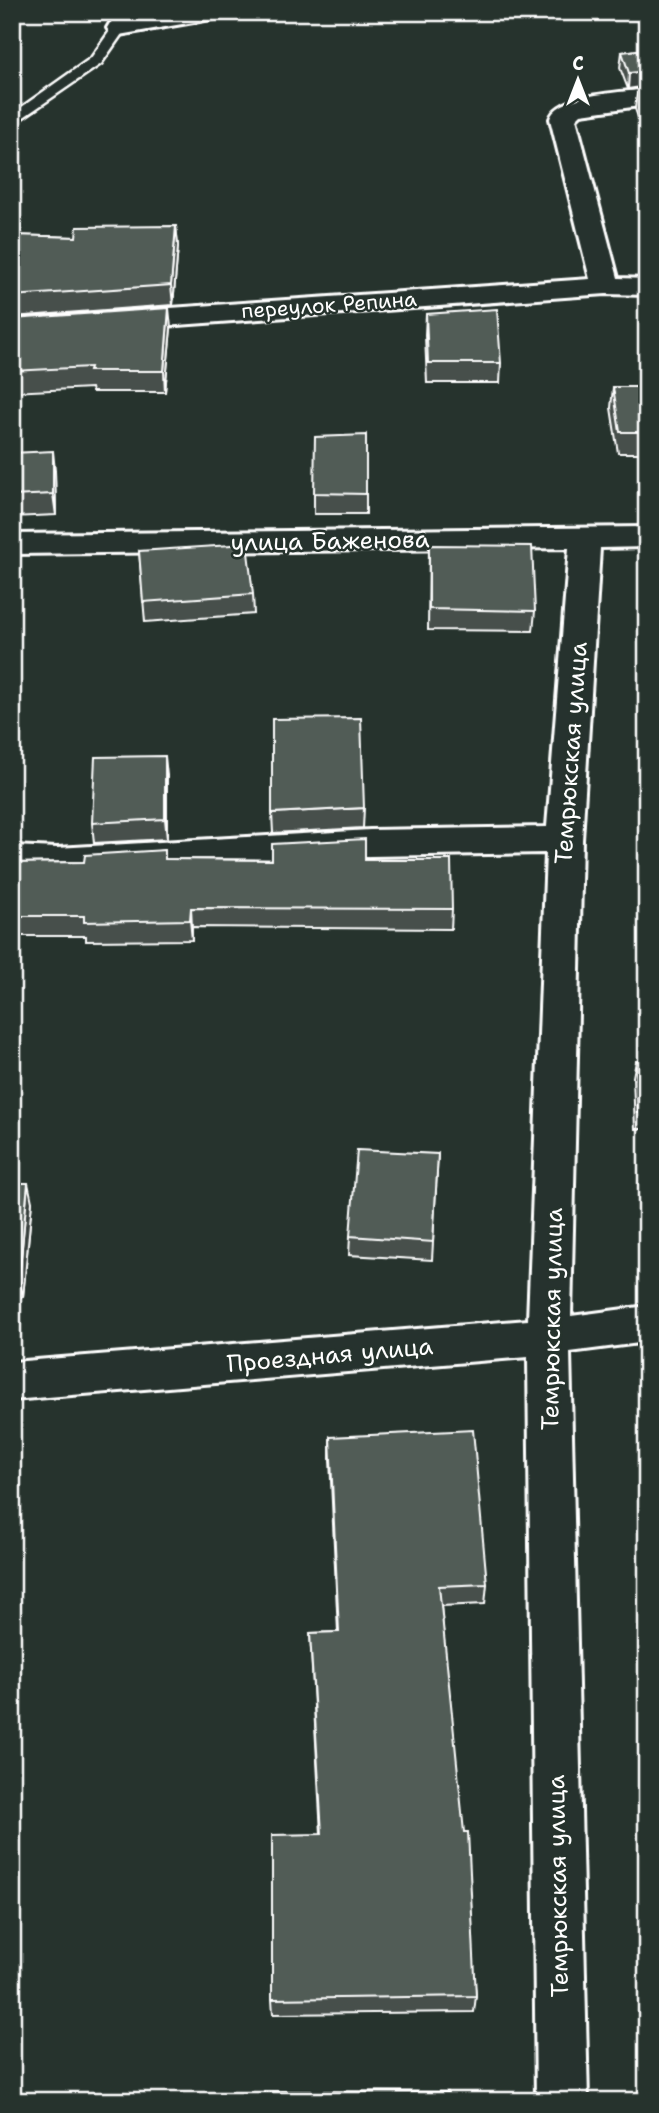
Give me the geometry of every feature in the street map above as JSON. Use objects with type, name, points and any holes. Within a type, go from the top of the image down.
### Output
[{"type":"street","points":[[118,20],[211,12]]},
{"type":"street","points":[[606,286],[563,119],[565,112],[575,107],[647,97]]},
{"type":"street","name":"переулок Репина","points":[[12,328],[606,286],[647,287]]},
{"type":"street","name":"улица Баженова","points":[[12,544],[647,537]]},
{"type":"street","name":"Темрюкская улица","points":[[562,2101],[549,1337],[564,840],[585,539]]},
{"type":"street","points":[[12,859],[57,861],[370,843],[564,840]]},
{"type":"street","name":"Проездная улица","points":[[12,1381],[549,1337],[647,1324]]},
{"type":"lane","points":[[12,121],[96,61],[118,20]]},
{"type":"building","points":[[647,49],[647,71],[629,73],[622,52]]},
{"type":"building","points":[[647,91],[647,120],[637,93]]},
{"type":"building","points":[[176,226],[171,285],[12,296],[12,235],[76,237],[77,227]]},
{"type":"building","points":[[169,308],[164,371],[89,371],[90,367],[12,371],[12,319]]},
{"type":"building","points":[[497,309],[501,363],[428,363],[426,314]]},
{"type":"building","points":[[613,387],[647,387],[647,432],[620,432]]},
{"type":"building","points":[[366,435],[366,494],[314,493],[315,437]]},
{"type":"building","points":[[53,451],[53,494],[12,496],[12,453]]},
{"type":"building","points":[[247,544],[253,594],[143,602],[139,551]]},
{"type":"building","points":[[429,545],[532,546],[535,611],[429,609]]},
{"type":"building","points":[[645,706],[647,706],[647,747]]},
{"type":"building","points":[[361,718],[364,808],[272,813],[272,719]]},
{"type":"building","points":[[165,756],[165,819],[92,823],[95,757]]},
{"type":"building","points":[[365,839],[365,860],[451,860],[452,909],[191,908],[190,920],[84,922],[84,916],[12,916],[12,863],[84,862],[85,855],[165,850],[165,859],[272,860],[272,844]]},
{"type":"building","points":[[636,1061],[647,1062],[647,1113],[638,1113]]},
{"type":"building","points":[[357,1150],[438,1154],[433,1242],[350,1236]]},
{"type":"building","points":[[12,1183],[28,1183],[19,1279],[12,1279]]},
{"type":"building","points":[[473,1430],[487,1584],[439,1586],[464,1832],[468,1832],[476,1996],[272,1999],[272,1835],[322,1834],[310,1633],[339,1632],[330,1437]]},
{"type":"building","points":[[264,2091],[447,2092],[447,2101],[263,2101]]}]
